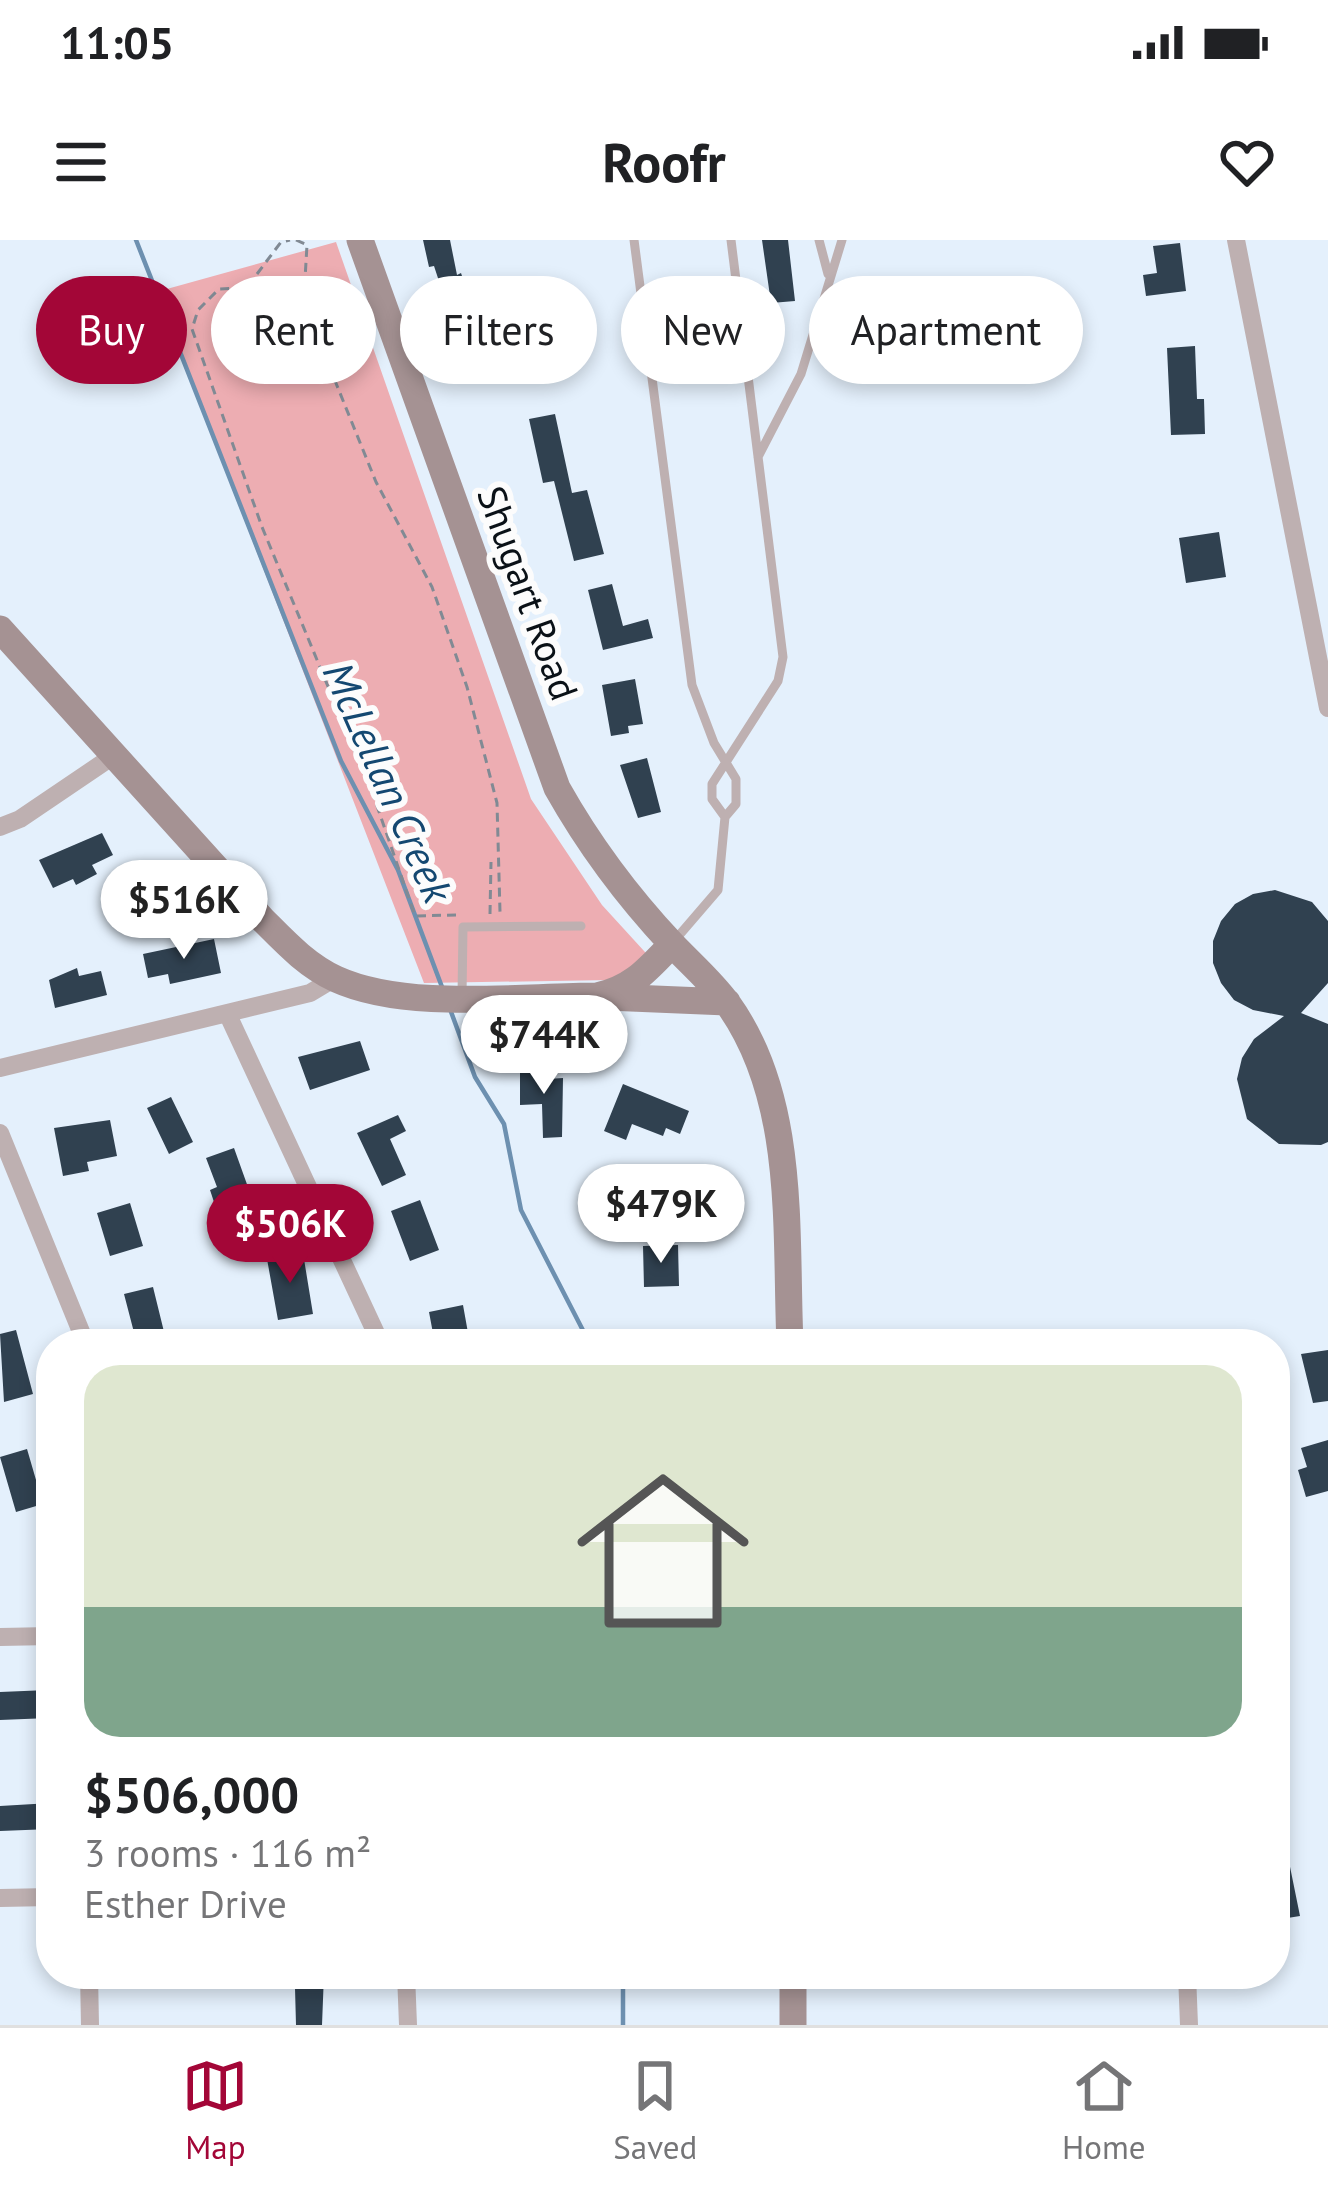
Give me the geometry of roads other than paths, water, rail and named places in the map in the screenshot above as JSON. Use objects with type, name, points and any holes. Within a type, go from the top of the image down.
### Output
[{"type":"street","name":"Shugart Road","points":[[361,240],[557,788],[604,864],[727,1002],[758,1055],[776,1128],[789,1329]]},
{"type":"street","points":[[1236,240],[1328,708]]},
{"type":"street","points":[[0,629],[263,920],[303,960],[335,978],[403,996],[597,995],[727,1002]]},
{"type":"street","points":[[0,827],[20,819],[112,755]]},
{"type":"street","points":[[597,995],[620,991],[639,980],[672,944]]},
{"type":"street","points":[[0,1068],[310,993],[335,978]]},
{"type":"street","points":[[228,1015],[375,1329]]},
{"type":"street","points":[[0,1133],[80,1329]]},
{"type":"street","points":[[0,1637],[36,1636]]},
{"type":"street","points":[[0,1898],[36,1897]]},
{"type":"street","points":[[89,1989],[90,2025]]},
{"type":"street","points":[[407,1989],[408,2025]]},
{"type":"street","points":[[793,1989],[793,2025]]},
{"type":"street","points":[[1188,1989],[1189,2025]]},
{"type":"lane","points":[[634,240],[692,685],[724,763],[736,779],[736,804],[725,818],[718,890],[672,944]]},
{"type":"lane","points":[[725,818],[712,799],[712,784],[778,682],[783,657],[731,240]]},
{"type":"lane","points":[[819,240],[828,274]]},
{"type":"lane","points":[[758,457],[801,374],[842,240]]},
{"type":"lane","points":[[460,996],[463,927],[580,926]]},
{"type":"waterway","name":"McLellan Creek","points":[[136,240],[341,761],[398,870],[442,987]]},
{"type":"waterway","name":"McLellan Creek","points":[[450,1009],[475,1077],[504,1124],[521,1210],[582,1329]]},
{"type":"waterway","name":"McLellan Creek","points":[[623,1989],[623,2025]]}]
